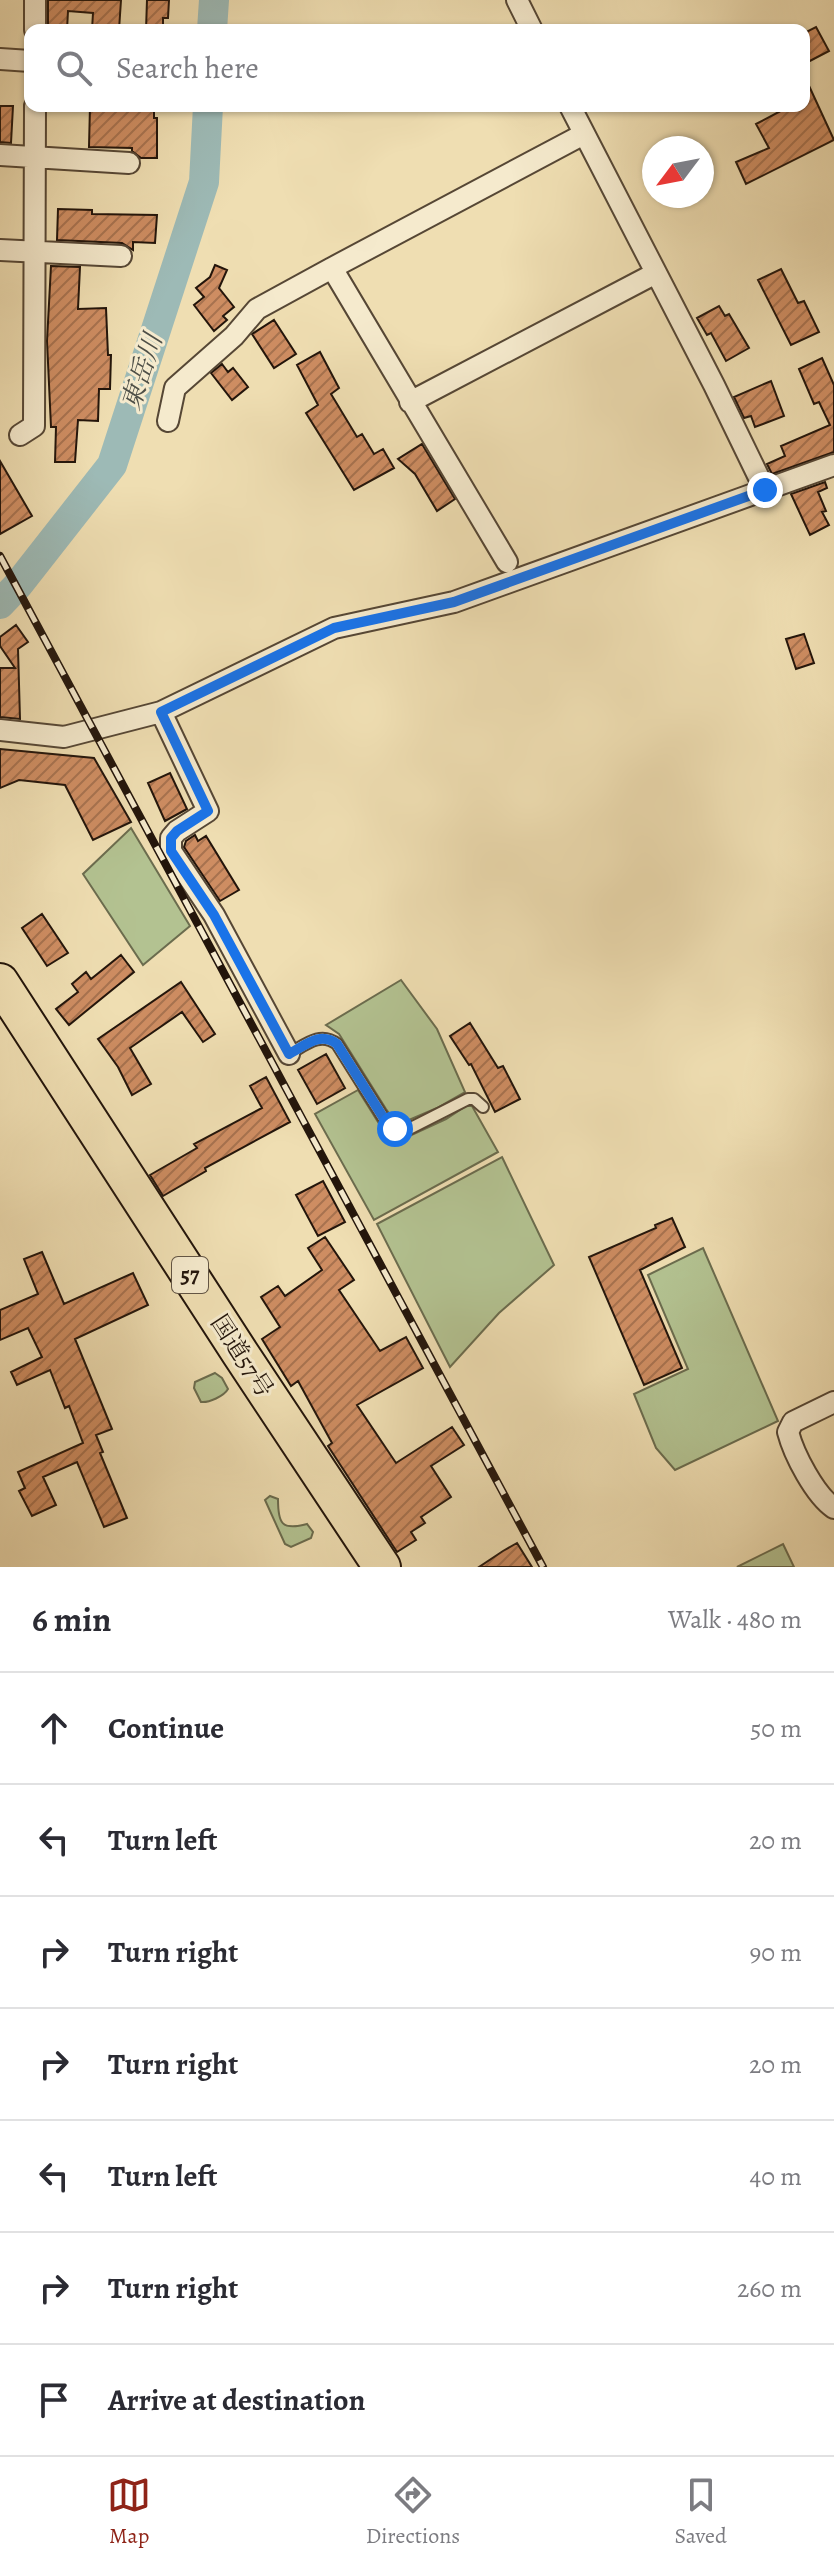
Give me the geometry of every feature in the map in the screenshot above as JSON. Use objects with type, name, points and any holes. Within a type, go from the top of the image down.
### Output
[{"type":"highway","name":"国道57号","points":[[0,982],[382,1567]]},
{"type":"street","points":[[35,0],[35,24]]},
{"type":"street","points":[[517,0],[529,24]]},
{"type":"street","points":[[0,59],[24,61]]},
{"type":"street","points":[[20,435],[34,426],[35,112]]},
{"type":"street","points":[[573,112],[765,490]]},
{"type":"street","points":[[168,421],[175,388],[234,336],[257,309],[584,134]]},
{"type":"street","points":[[0,155],[129,163]]},
{"type":"street","points":[[0,250],[121,256]]},
{"type":"street","points":[[332,268],[507,562]]},
{"type":"street","points":[[410,402],[656,273]]},
{"type":"street","points":[[0,730],[64,737],[161,712],[334,628],[454,602],[834,465]]},
{"type":"street","points":[[161,712],[208,811],[177,831],[171,838],[171,851],[214,915],[289,1054]]},
{"type":"street","points":[[834,1402],[793,1422],[788,1432],[823,1500],[834,1508]]},
{"type":"lane","points":[[289,1054],[320,1037],[329,1038],[337,1044],[388,1125],[403,1132],[468,1099],[474,1099],[483,1107]]},
{"type":"green space","points":[[131,828],[190,926],[143,965],[83,874]]},
{"type":"green space","points":[[401,980],[437,1029],[465,1092],[402,1123],[394,1120],[386,1109],[339,1034],[326,1025]]},
{"type":"green space","points":[[358,1090],[383,1130],[401,1140],[466,1106],[472,1106],[498,1152],[374,1220],[315,1114]]},
{"type":"green space","points":[[502,1157],[554,1265],[499,1313],[450,1367],[377,1224]]},
{"type":"green space","points":[[703,1248],[778,1421],[675,1470],[656,1448],[634,1394],[688,1369],[648,1275]]},
{"type":"green space","points":[[215,1373],[228,1389],[216,1398],[201,1402],[194,1388],[195,1382]]},
{"type":"green space","points":[[270,1496],[278,1499],[283,1523],[292,1526],[307,1524],[313,1532],[311,1538],[291,1547],[285,1544],[265,1500]]},
{"type":"green space","points":[[783,1544],[794,1567],[737,1567]]},
{"type":"building","points":[[48,0],[121,0],[119,24],[92,24],[93,13],[68,11],[67,24],[48,24]]},
{"type":"building","points":[[147,0],[169,0],[168,18],[163,18],[163,24],[146,24]]},
{"type":"building","points":[[816,27],[829,51],[810,61],[810,30]]},
{"type":"building","points":[[810,88],[834,140],[746,184],[736,162],[769,148],[756,124],[779,112],[810,112]]},
{"type":"building","points":[[0,106],[13,106],[11,143],[0,142]]},
{"type":"building","points":[[90,112],[154,112],[154,118],[157,118],[157,158],[141,158],[132,148],[89,147]]},
{"type":"building","points":[[58,209],[92,210],[92,214],[157,215],[155,243],[133,242],[133,250],[122,243],[57,240]]},
{"type":"building","points":[[215,265],[227,270],[219,288],[234,307],[223,316],[227,320],[214,331],[194,305],[204,297],[196,288],[210,277]]},
{"type":"building","points":[[51,266],[80,267],[78,309],[106,308],[108,355],[111,355],[110,389],[99,389],[98,421],[78,420],[75,462],[55,462],[56,427],[51,427],[47,341]]},
{"type":"building","points":[[781,269],[798,303],[804,301],[819,332],[791,345],[758,280]]},
{"type":"building","points":[[719,306],[725,316],[729,314],[749,348],[726,361],[711,333],[707,335],[697,318]]},
{"type":"building","points":[[274,320],[296,354],[274,368],[252,334]]},
{"type":"building","points":[[320,352],[339,388],[331,394],[357,437],[362,434],[374,454],[383,449],[394,468],[354,490],[306,413],[318,405],[297,365]]},
{"type":"building","points":[[822,358],[834,385],[834,452],[772,474],[767,464],[785,456],[781,446],[830,425],[819,402],[814,404],[799,369]]},
{"type":"building","points":[[222,364],[228,372],[233,368],[248,387],[232,400],[211,373]]},
{"type":"building","points":[[771,381],[784,416],[755,427],[751,416],[744,418],[734,397]]},
{"type":"building","points":[[422,444],[455,499],[437,511],[415,474],[398,459]]},
{"type":"building","points":[[0,461],[32,516],[0,534]]},
{"type":"building","points":[[825,482],[827,488],[818,492],[826,511],[822,512],[829,525],[810,535],[791,494]]},
{"type":"building","points":[[16,625],[28,642],[18,649],[20,719],[0,717],[0,668],[15,668],[0,646],[0,637]]},
{"type":"building","points":[[804,634],[814,663],[796,669],[786,639]]},
{"type":"building","points":[[0,749],[94,758],[131,822],[93,840],[65,785],[19,780],[0,788]]},
{"type":"building","points":[[170,773],[187,809],[165,821],[148,783]]},
{"type":"building","points":[[195,835],[198,841],[206,836],[239,890],[220,901],[184,847],[186,841]]},
{"type":"building","points":[[42,914],[68,953],[47,966],[22,928]]},
{"type":"building","points":[[121,955],[134,972],[69,1025],[56,1009],[78,992],[72,984],[86,972],[91,979]]},
{"type":"building","points":[[181,982],[215,1034],[203,1042],[182,1012],[130,1048],[151,1084],[132,1095],[118,1067],[98,1039]]},
{"type":"building","points":[[470,1023],[498,1068],[503,1066],[520,1099],[495,1112],[471,1064],[450,1036]]},
{"type":"building","points":[[326,1054],[345,1088],[317,1104],[298,1070]]},
{"type":"building","points":[[266,1077],[290,1122],[205,1168],[206,1171],[163,1196],[150,1175],[197,1148],[194,1144],[262,1108],[250,1086]]},
{"type":"building","points":[[323,1181],[345,1222],[318,1236],[296,1195]]},
{"type":"building","points":[[672,1218],[685,1247],[640,1270],[682,1368],[644,1385],[589,1257]]},
{"type":"building","points":[[325,1237],[354,1280],[339,1290],[380,1351],[406,1337],[423,1368],[357,1405],[396,1463],[452,1427],[464,1445],[431,1466],[451,1497],[421,1517],[425,1523],[411,1532],[416,1540],[397,1552],[328,1446],[332,1443],[298,1381],[291,1386],[262,1339],[280,1327],[261,1297],[278,1286],[285,1296],[322,1270],[308,1248]]},
{"type":"building","points":[[42,1252],[64,1304],[133,1273],[148,1305],[75,1339],[112,1429],[96,1435],[103,1452],[100,1453],[127,1518],[104,1527],[77,1462],[43,1477],[56,1505],[32,1516],[19,1491],[25,1488],[18,1472],[83,1443],[69,1406],[65,1408],[50,1370],[17,1385],[11,1372],[42,1357],[28,1328],[0,1340],[0,1310],[38,1294],[24,1259]]},
{"type":"building","points":[[517,1543],[532,1567],[479,1567],[503,1551]]},
{"type":"waterway","name":"東岳川","points":[[212,24],[214,0]]},
{"type":"waterway","name":"東岳川","points":[[0,604],[112,465],[204,182],[208,112]]},
{"type":"railway","points":[[0,556],[543,1567]]},
{"type":"route","points":[[395,1129],[388,1125],[337,1044],[329,1038],[320,1037],[289,1054],[214,915],[171,851],[171,838],[177,831],[208,811],[161,712],[334,628],[454,602],[765,490]]}]
